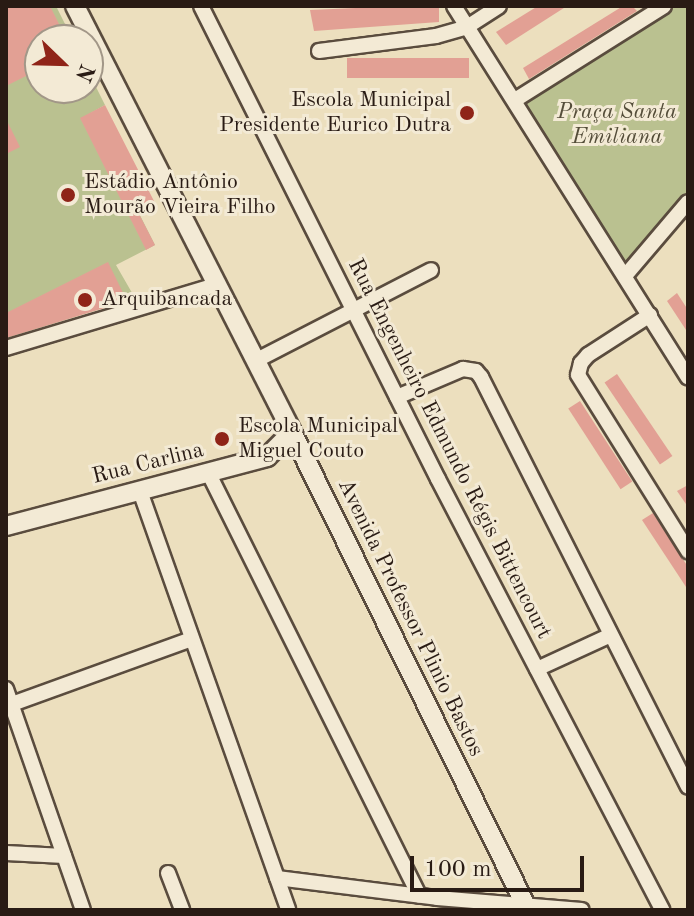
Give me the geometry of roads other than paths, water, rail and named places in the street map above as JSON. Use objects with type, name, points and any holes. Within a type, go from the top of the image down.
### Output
[{"type":"street","name":"Avenida Professor Plinio Bastos","points":[[75,6],[292,432],[527,908]]},
{"type":"street","name":"Rua Engenheiro Edmundo Régis Bittencourt","points":[[201,6],[397,397],[662,910]]},
{"type":"street","points":[[454,6],[688,377]]},
{"type":"street","points":[[319,51],[421,39],[467,27],[499,6]]},
{"type":"street","points":[[515,100],[664,6]]},
{"type":"street","points":[[625,276],[688,203]]},
{"type":"street","points":[[255,361],[431,270]]},
{"type":"street","points":[[6,348],[216,285]]},
{"type":"street","points":[[650,315],[588,355],[581,363],[578,375],[688,551]]},
{"type":"street","points":[[397,397],[463,369],[476,371],[688,787]]},
{"type":"street","name":"Rua Carlina","points":[[6,526],[267,457],[292,432]]},
{"type":"street","points":[[209,474],[373,796],[419,896]]},
{"type":"street","points":[[140,491],[288,910]]},
{"type":"street","points":[[537,669],[611,635]]},
{"type":"street","points":[[12,704],[192,639]]},
{"type":"street","points":[[6,689],[12,704],[12,722],[83,910]]},
{"type":"street","points":[[6,853],[64,856]]},
{"type":"street","points":[[168,873],[182,910]]},
{"type":"street","points":[[277,878],[419,896],[440,904],[582,910]]},
{"type":"place","name":"Escola Municipal Presidente Eurico Dutra","points":[[467,113]]},
{"type":"place","name":"Estádio Antônio Mourão Vieira Filho","points":[[68,195]]},
{"type":"place","name":"Arquibancada","points":[[85,300]]},
{"type":"place","name":"Escola Municipal Miguel Couto","points":[[222,439]]},
{"type":"park label","name":"Praça Santa Emiliana","points":[[617,124]]}]
